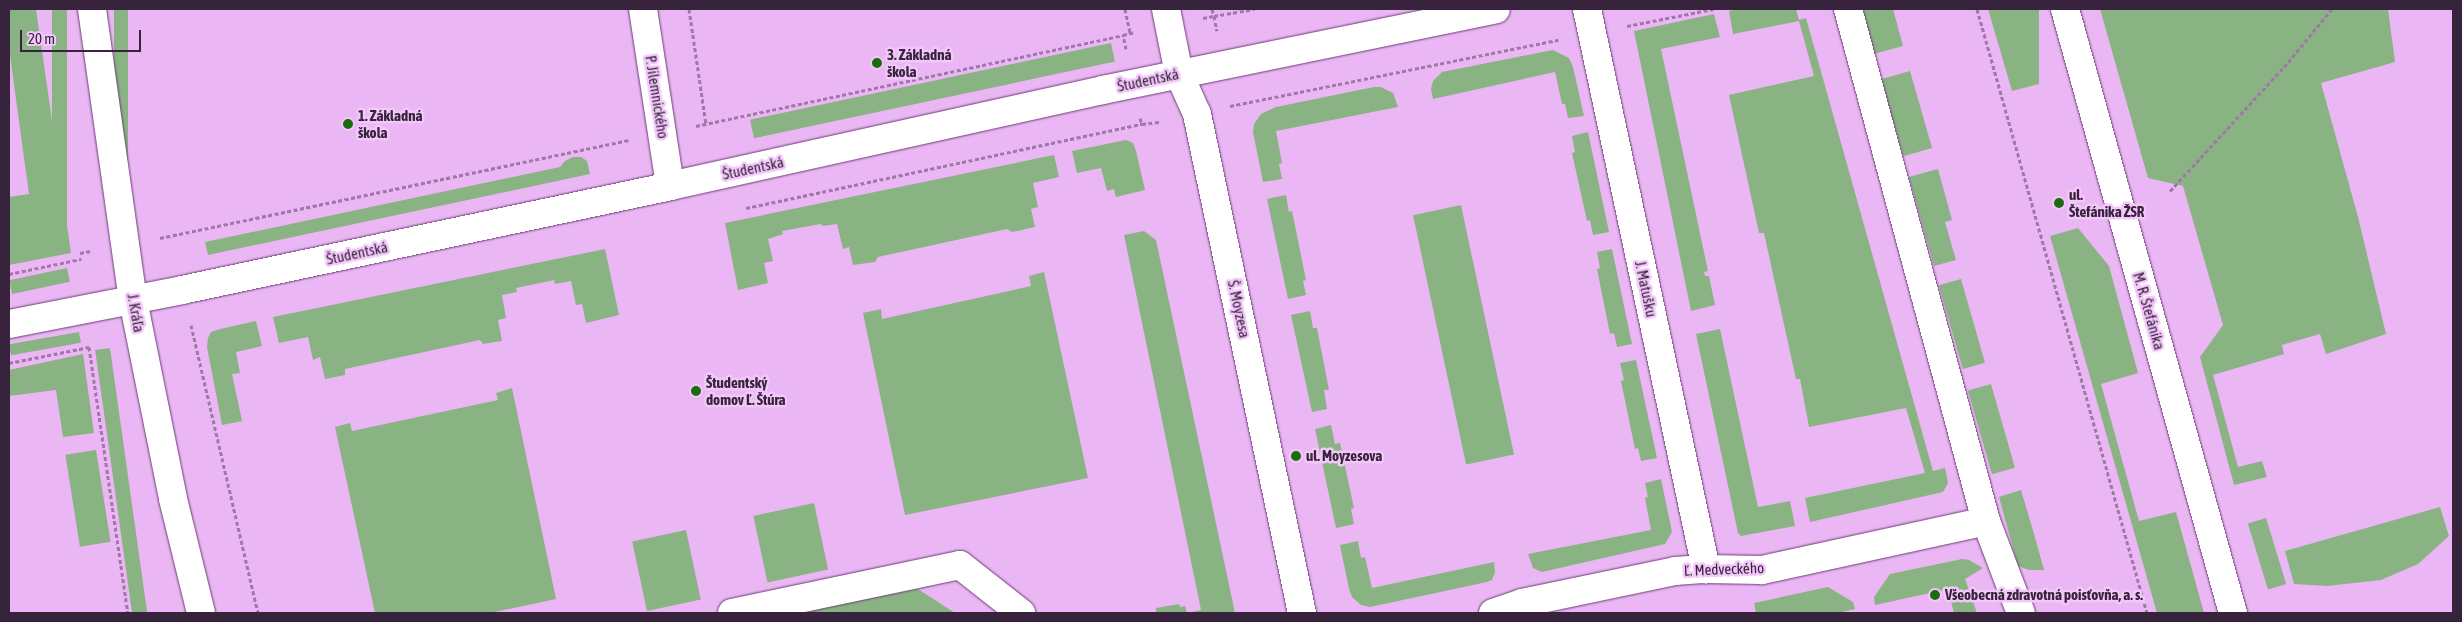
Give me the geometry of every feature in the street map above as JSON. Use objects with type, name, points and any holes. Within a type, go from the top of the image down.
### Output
[{"type":"street","name":"J. Kráľa","points":[[92,9],[133,300],[172,499],[201,613]]},
{"type":"street","name":"P. Jilemnického","points":[[643,9],[670,186]]},
{"type":"street","name":"Š. Moyzesa","points":[[1166,9],[1179,74],[1197,114],[1302,613]]},
{"type":"street","name":"Študentská","points":[[9,324],[133,300],[670,186],[1179,74],[1496,9]]},
{"type":"street","name":"J. Matušku","points":[[1587,9],[1706,569]]},
{"type":"street","points":[[1848,9],[1986,521],[2021,613]]},
{"type":"street","name":"M. R. Štefánika","points":[[2065,9],[2233,613]]},
{"type":"street","name":"Ľ. Medveckého","points":[[1493,613],[1522,603],[1675,571],[1706,569],[1762,570],[1986,521]]},
{"type":"street","points":[[732,613],[960,565],[1022,613]]},
{"type":"path","points":[[689,9],[706,124]]},
{"type":"path","points":[[1125,9],[1130,33]]},
{"type":"path","points":[[1212,9],[1217,33]]},
{"type":"path","points":[[1198,19],[1254,9]]},
{"type":"path","points":[[1618,28],[1713,9]]},
{"type":"path","points":[[1977,9],[2147,613]]},
{"type":"path","points":[[2170,191],[2284,67],[2332,9]]},
{"type":"path","points":[[1126,51],[1123,35],[1138,31]]},
{"type":"path","points":[[1227,107],[1567,38]]},
{"type":"path","points":[[9,274],[81,259]]},
{"type":"path","points":[[191,325],[258,613]]},
{"type":"path","points":[[9,363],[89,347],[128,613]]},
{"type":"green space","points":[[9,9],[36,9],[71,253],[9,265],[9,197],[29,194],[9,48]]},
{"type":"green space","points":[[52,9],[67,9],[67,244],[52,244]]},
{"type":"green space","points":[[114,9],[128,9],[128,234],[114,234]]},
{"type":"green space","points":[[1740,9],[1796,9],[1799,20],[1806,18],[1933,471],[1945,468],[1948,483],[1943,492],[1810,522],[1805,498],[1925,473],[1906,408],[1809,427],[1800,379],[1796,379],[1764,233],[1759,233],[1729,95],[1814,76],[1799,21],[1733,34],[1729,11]]},
{"type":"green space","points":[[1863,9],[1893,9],[1903,46],[1874,54]]},
{"type":"green space","points":[[1988,9],[2039,9],[2039,84],[2012,91]]},
{"type":"green space","points":[[2100,9],[2388,9],[2395,62],[2321,83],[2358,217],[2386,334],[2326,354],[2320,334],[2282,345],[2284,354],[2213,375],[2238,467],[2262,461],[2267,477],[2234,485],[2200,357],[2223,325],[2183,186],[2148,178]]},
{"type":"green space","points":[[1714,14],[1720,37],[1661,49],[1708,271],[1704,272],[1705,276],[1709,276],[1715,305],[1691,311],[1634,31]]},
{"type":"green space","points":[[1111,43],[1115,62],[754,138],[750,120]]},
{"type":"green space","points":[[1553,50],[1569,58],[1573,67],[1584,116],[1568,118],[1565,104],[1562,104],[1555,72],[1433,99],[1431,89],[1433,81],[1442,72]]},
{"type":"green space","points":[[1910,71],[1932,148],[1903,156],[1881,79]]},
{"type":"green space","points":[[1381,87],[1393,93],[1398,107],[1276,131],[1282,163],[1279,164],[1282,179],[1263,182],[1253,132],[1254,124],[1261,114],[1276,107]]},
{"type":"green space","points":[[1588,132],[1609,232],[1593,235],[1590,220],[1587,221],[1572,153],[1575,152],[1572,136]]},
{"type":"green space","points":[[1126,140],[1133,143],[1145,190],[1116,197],[1114,189],[1107,191],[1101,168],[1077,173],[1072,151]]},
{"type":"green space","points":[[1054,155],[1059,177],[1033,183],[1038,207],[1031,209],[1035,227],[1012,232],[1007,229],[878,257],[875,262],[853,265],[849,247],[843,249],[837,224],[823,226],[821,224],[782,231],[783,234],[768,239],[773,261],[764,263],[768,283],[738,290],[725,223]]},
{"type":"green space","points":[[573,157],[581,157],[587,161],[590,174],[208,255],[205,242],[560,167],[565,161]]},
{"type":"green space","points":[[1938,169],[1952,220],[1945,222],[1956,260],[1934,266],[1909,177]]},
{"type":"green space","points":[[1286,195],[1289,212],[1292,211],[1306,280],[1303,281],[1306,295],[1288,299],[1267,199]]},
{"type":"green space","points":[[1461,205],[1514,454],[1466,465],[1413,215]]},
{"type":"green space","points":[[2078,228],[2109,266],[2138,373],[2101,384],[2139,521],[2176,512],[2204,613],[2157,613],[2050,236]]},
{"type":"green space","points":[[1144,231],[1156,240],[1235,613],[1187,613],[1201,610],[1124,235]]},
{"type":"green space","points":[[605,249],[619,315],[586,323],[582,304],[576,305],[571,281],[555,284],[554,280],[516,288],[517,292],[502,295],[506,318],[498,320],[502,341],[483,344],[480,340],[345,369],[345,375],[325,379],[320,357],[313,360],[308,337],[279,343],[273,317]]},
{"type":"green space","points":[[1612,249],[1632,344],[1617,347],[1614,333],[1610,334],[1597,269],[1600,268],[1597,252]]},
{"type":"green space","points":[[67,268],[70,282],[12,294],[9,280]]},
{"type":"green space","points":[[1044,272],[1088,478],[905,515],[863,313],[881,309],[882,319],[1031,286],[1029,276]]},
{"type":"green space","points":[[1961,279],[1985,363],[1963,369],[1939,285]]},
{"type":"green space","points":[[1310,311],[1313,328],[1317,328],[1329,390],[1324,390],[1327,409],[1312,412],[1291,315]]},
{"type":"green space","points":[[256,321],[262,346],[236,352],[240,373],[232,374],[242,421],[222,425],[207,347],[208,338],[211,332]]},
{"type":"green space","points":[[1720,329],[1758,507],[1790,501],[1795,526],[1741,536],[1738,533],[1696,334]]},
{"type":"green space","points":[[79,332],[81,343],[11,355],[9,344]]},
{"type":"green space","points":[[110,348],[147,613],[132,613],[95,350]]},
{"type":"green space","points":[[83,354],[94,433],[63,437],[56,390],[9,396],[9,370]]},
{"type":"green space","points":[[1636,360],[1657,458],[1641,461],[1638,448],[1635,449],[1621,381],[1624,380],[1620,363]]},
{"type":"green space","points":[[1991,384],[2015,468],[1992,474],[1968,391]]},
{"type":"green space","points":[[512,388],[556,599],[490,613],[375,613],[335,427],[350,423],[352,431],[498,400],[496,393]]},
{"type":"green space","points":[[1331,425],[1335,444],[1340,443],[1354,508],[1351,509],[1354,524],[1336,528],[1315,429]]},
{"type":"green space","points":[[96,450],[111,542],[80,547],[65,455]]},
{"type":"green space","points":[[1661,479],[1672,532],[1665,544],[1542,572],[1533,568],[1528,554],[1651,530],[1645,498],[1648,497],[1645,483]]},
{"type":"green space","points":[[2021,490],[2044,570],[2029,570],[2018,566],[1999,497]]},
{"type":"green space","points":[[814,503],[828,570],[767,582],[753,516]]},
{"type":"green space","points":[[2440,507],[2449,536],[2418,564],[2381,580],[2327,586],[2294,584],[2285,551]]},
{"type":"green space","points":[[2266,518],[2286,584],[2268,590],[2248,524]]},
{"type":"green space","points":[[686,530],[701,599],[647,611],[632,541]]},
{"type":"green space","points":[[1358,541],[1361,558],[1365,557],[1372,588],[1494,562],[1495,572],[1492,580],[1487,582],[1370,607],[1361,605],[1352,597],[1349,589],[1340,545]]},
{"type":"green space","points":[[1962,559],[1969,560],[1983,568],[1965,579],[1977,613],[1954,613],[1948,589],[1875,605],[1874,597],[1890,574]]},
{"type":"green space","points":[[1828,587],[1853,602],[1855,609],[1838,613],[1756,613],[1754,603]]},
{"type":"green space","points":[[918,589],[955,613],[795,613],[829,606]]},
{"type":"green space","points":[[1179,604],[1180,607],[1185,606],[1187,613],[1153,613],[1156,612],[1156,608]]},
{"type":"place","name":"3. Základná škola","points":[[877,63]]},
{"type":"place","name":"1. Základná škola","points":[[348,124]]},
{"type":"place","name":"ul. Štefánika ŽSR","points":[[2059,203]]},
{"type":"place","name":"Študentský domov Ľ. Štúra","points":[[696,391]]},
{"type":"place","name":"ul. Moyzesova","points":[[1296,456]]},
{"type":"place","name":"Všeobecná zdravotná poisťovňa, a. s.","points":[[1935,595]]}]
